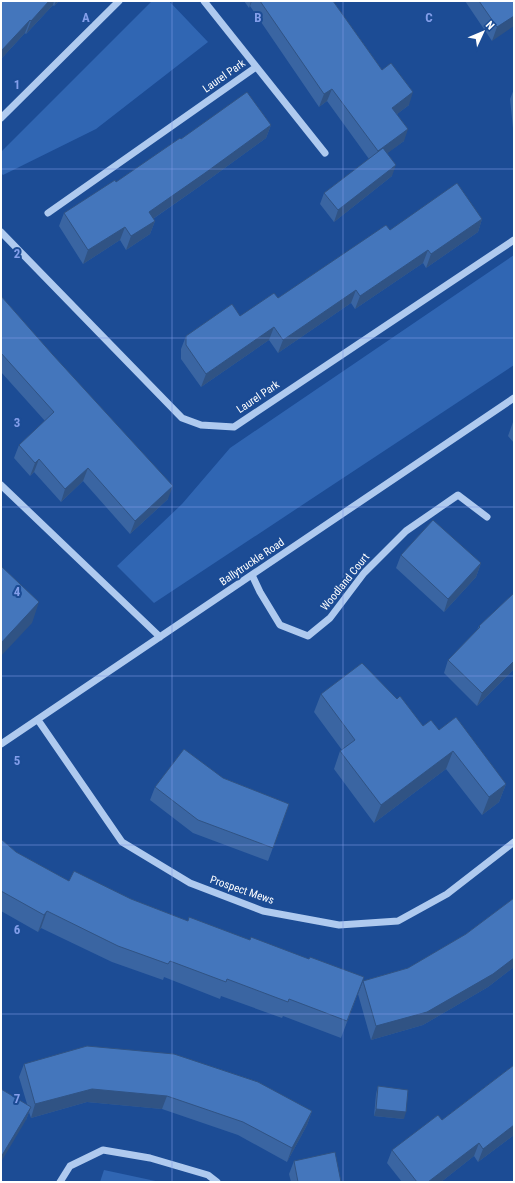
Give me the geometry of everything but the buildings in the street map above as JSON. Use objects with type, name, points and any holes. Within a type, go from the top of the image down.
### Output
[{"type":"street","points":[[1,118],[119,1]]},
{"type":"street","name":"Laurel Park","points":[[204,1],[325,153]]},
{"type":"street","name":"Laurel Park","points":[[48,213],[256,67]]},
{"type":"street","name":"Laurel Park","points":[[1,232],[182,418],[201,425],[234,427],[514,240]]},
{"type":"street","name":"Ballytruckle Road","points":[[1,744],[514,398]]},
{"type":"street","points":[[1,485],[160,637]]},
{"type":"street","name":"Woodland Court","points":[[252,575],[260,592],[280,625],[308,636],[330,618],[364,573],[406,531],[458,495],[487,517]]},
{"type":"street","name":"Prospect Mews","points":[[38,720],[122,842],[190,884],[263,911],[339,925],[398,921],[447,894],[514,842]]},
{"type":"street","points":[[60,1182],[70,1166],[104,1150],[150,1158],[208,1175],[217,1182]]},
{"type":"shaded area","points":[[152,1],[169,1],[208,42],[96,129],[3,175],[1,173],[1,152]]},
{"type":"shaded area","points":[[514,255],[514,365],[154,603],[117,566],[182,504],[230,448]]},
{"type":"shaded area","points":[[104,1170],[160,1182],[100,1182]]}]
